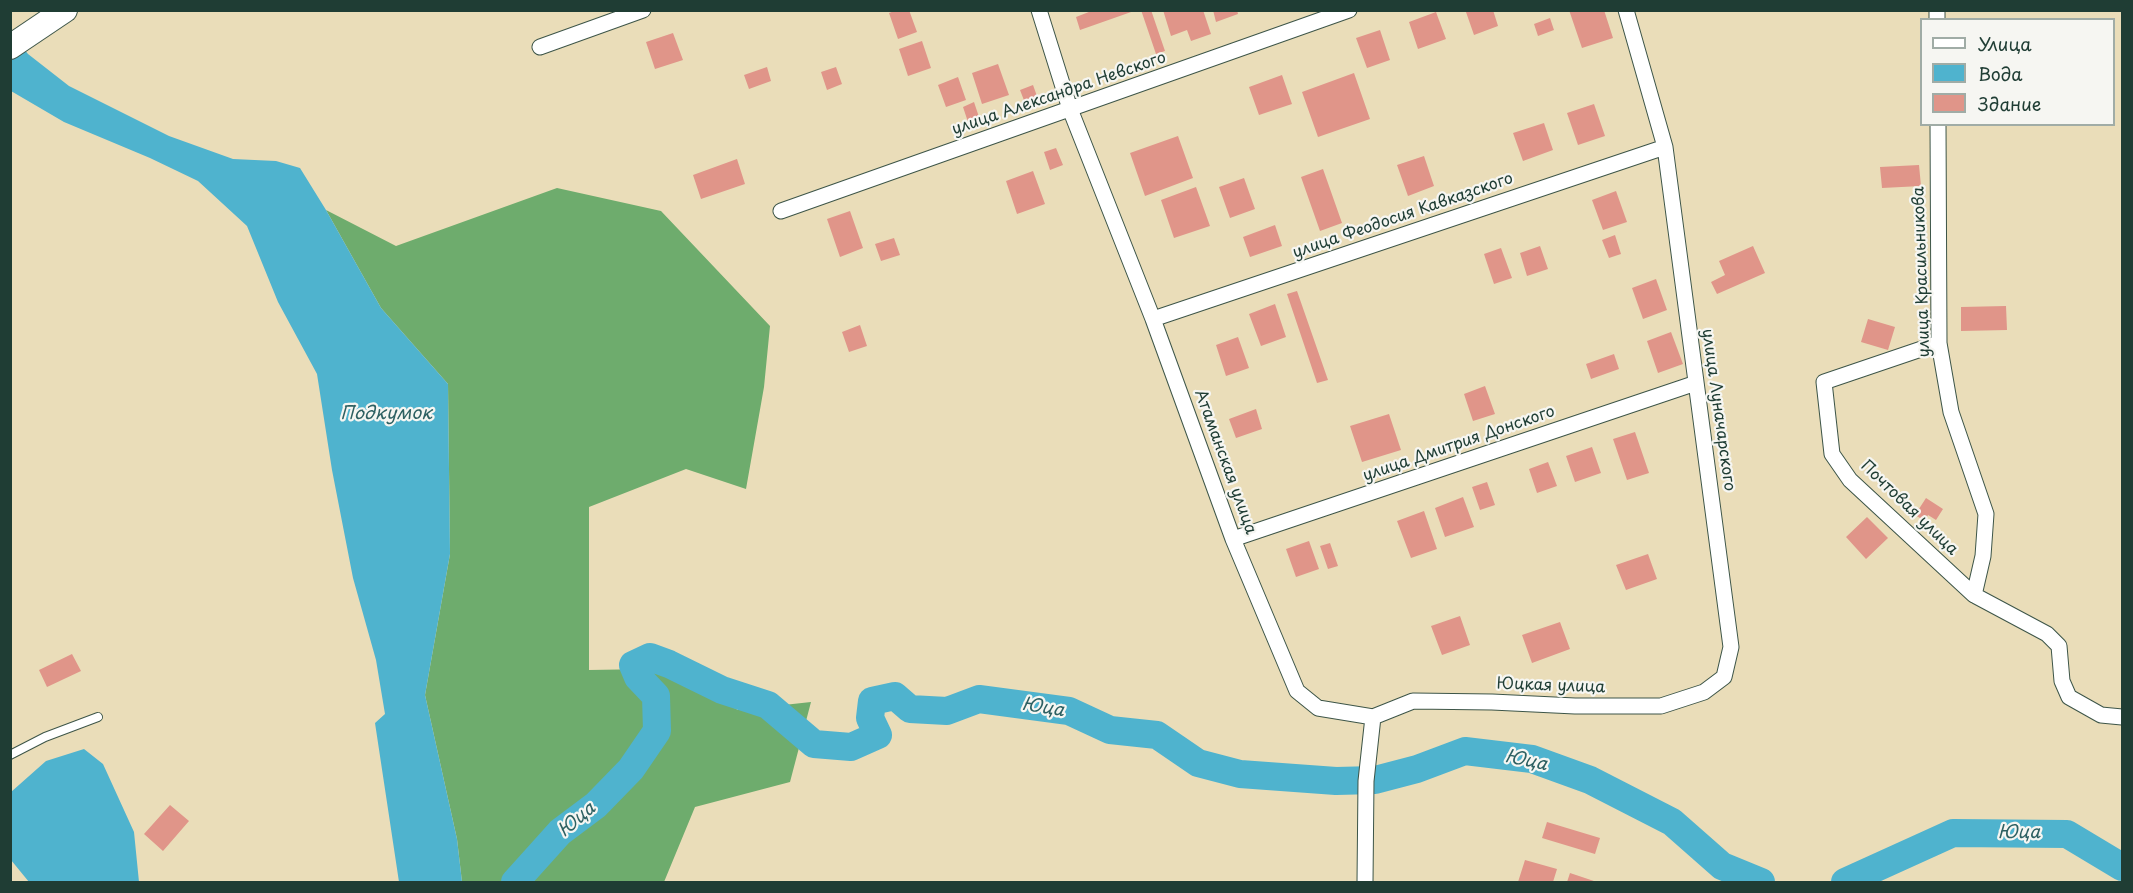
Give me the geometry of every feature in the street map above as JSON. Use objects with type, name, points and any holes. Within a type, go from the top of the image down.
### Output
[{"type":"main road","points":[[10,28],[52,13]]},
{"type":"main road","points":[[10,47],[52,13]]},
{"type":"street","points":[[540,47],[644,10]]},
{"type":"street","name":"Атаманская улица","points":[[1039,10],[1070,109],[1153,319],[1233,539],[1297,691],[1318,708],[1373,717]]},
{"type":"street","name":"улица Александра Невского","points":[[781,211],[1349,10]]},
{"type":"street","points":[[1626,10],[1665,147]]},
{"type":"street","name":"улица Красильникова","points":[[1938,126],[1940,344],[1951,411],[1986,514],[1983,556],[1974,595]]},
{"type":"street","name":"улица Феодосия Кавказского","points":[[1153,319],[1665,147]]},
{"type":"street","name":"улица Луначарского","points":[[1665,147],[1731,647],[1724,676]]},
{"type":"street","name":"Почтовая улица","points":[[1940,344],[1824,382],[1832,454],[1850,480],[1974,595]]},
{"type":"street","name":"улица Дмитрия Донского","points":[[1233,539],[1696,383]]},
{"type":"street","points":[[1974,595],[2047,634],[2059,646],[2062,681],[2069,697],[2100,715],[2122,717]]},
{"type":"street","name":"Юцкая улица","points":[[1373,717],[1413,701],[1660,706],[1704,692],[1724,676]]},
{"type":"street","points":[[1365,882],[1366,781],[1373,717]]},
{"type":"lane","points":[[10,755],[45,737],[98,717]]},
{"type":"green space","points":[[557,188],[661,211],[770,326],[764,387],[746,489],[686,469],[589,507],[589,670],[651,669],[679,677],[738,710],[811,702],[790,782],[695,807],[664,882],[462,882],[457,839],[425,695],[450,554],[448,384],[381,308],[326,210],[396,246]]},
{"type":"water","name":"Подкумок","points":[[10,31],[28,54],[69,86],[169,136],[233,159],[276,161],[300,168],[381,308],[448,384],[450,554],[425,695],[457,839],[462,882],[399,882],[375,723],[385,714],[376,660],[353,578],[332,470],[317,374],[278,302],[247,226],[198,181],[64,122],[11,91]]},
{"type":"water","points":[[84,749],[103,764],[134,832],[139,882],[29,882],[11,860],[11,792],[46,761]]},
{"type":"building","points":[[909,10],[917,32],[898,39],[889,13]]},
{"type":"building","points":[[1094,10],[1134,11],[1080,30],[1076,17]]},
{"type":"building","points":[[1141,10],[1151,10],[1165,51],[1156,54]]},
{"type":"building","points":[[1163,10],[1203,10],[1211,34],[1191,41],[1187,30],[1171,36]]},
{"type":"building","points":[[1213,10],[1237,10],[1238,14],[1216,22]]},
{"type":"building","points":[[1493,10],[1498,26],[1474,35],[1466,12]]},
{"type":"building","points":[[1569,10],[1604,10],[1613,38],[1582,48]]},
{"type":"building","points":[[1436,12],[1446,39],[1418,49],[1409,22]]},
{"type":"building","points":[[1550,18],[1554,30],[1538,36],[1534,24]]},
{"type":"building","points":[[1380,30],[1390,60],[1367,68],[1356,38]]},
{"type":"building","points":[[673,33],[683,60],[655,69],[646,42]]},
{"type":"building","points":[[922,41],[931,68],[908,76],[899,49]]},
{"type":"building","points":[[998,64],[1009,95],[982,104],[972,73]]},
{"type":"building","points":[[767,67],[771,81],[749,89],[744,75]]},
{"type":"building","points":[[836,67],[842,84],[827,90],[821,72]]},
{"type":"building","points":[[1354,73],[1370,119],[1318,137],[1302,92]]},
{"type":"building","points":[[1282,75],[1292,104],[1259,115],[1249,87]]},
{"type":"building","points":[[958,77],[966,100],[946,107],[938,85]]},
{"type":"building","points":[[1033,85],[1038,99],[1025,103],[1020,90]]},
{"type":"building","points":[[974,102],[979,117],[968,122],[963,107]]},
{"type":"building","points":[[1594,104],[1605,136],[1578,145],[1567,113]]},
{"type":"building","points":[[1544,123],[1553,150],[1523,161],[1513,133]]},
{"type":"building","points":[[1178,136],[1193,178],[1145,196],[1130,153]]},
{"type":"building","points":[[1056,148],[1063,165],[1050,170],[1044,152]]},
{"type":"building","points":[[1424,156],[1434,186],[1408,196],[1397,165]]},
{"type":"building","points":[[737,159],[745,184],[701,199],[693,175]]},
{"type":"building","points":[[1919,165],[1921,186],[1882,188],[1880,167]]},
{"type":"building","points":[[1323,169],[1342,223],[1320,231],[1301,177]]},
{"type":"building","points":[[1033,171],[1045,204],[1017,214],[1006,181]]},
{"type":"building","points":[[1244,178],[1255,209],[1230,218],[1219,187]]},
{"type":"building","points":[[1196,187],[1210,226],[1174,238],[1161,200]]},
{"type":"building","points":[[1616,191],[1627,222],[1603,230],[1592,200]]},
{"type":"building","points":[[850,211],[863,248],[840,257],[827,219]]},
{"type":"building","points":[[1275,225],[1282,246],[1250,257],[1243,237]]},
{"type":"building","points":[[1615,235],[1621,254],[1609,258],[1602,240]]},
{"type":"building","points":[[894,238],[900,255],[881,261],[875,244]]},
{"type":"building","points":[[1540,246],[1548,269],[1527,276],[1520,253]]},
{"type":"building","points":[[1753,246],[1765,273],[1717,294],[1711,282],[1725,275],[1719,261]]},
{"type":"building","points":[[1501,248],[1512,278],[1494,284],[1484,254]]},
{"type":"building","points":[[1656,279],[1667,310],[1643,319],[1632,288]]},
{"type":"building","points":[[1297,291],[1328,380],[1317,383],[1287,294]]},
{"type":"building","points":[[1275,304],[1286,337],[1261,346],[1249,314]]},
{"type":"building","points":[[2006,306],[2007,330],[1961,331],[1961,307]]},
{"type":"building","points":[[1868,319],[1895,327],[1888,350],[1861,342]]},
{"type":"building","points":[[860,325],[867,346],[849,352],[842,332]]},
{"type":"building","points":[[1671,332],[1683,364],[1658,373],[1647,341]]},
{"type":"building","points":[[1238,337],[1249,368],[1226,376],[1216,345]]},
{"type":"building","points":[[1614,354],[1619,369],[1591,379],[1586,364]]},
{"type":"building","points":[[1485,386],[1495,414],[1473,421],[1464,394]]},
{"type":"building","points":[[1256,409],[1262,429],[1236,438],[1229,419]]},
{"type":"building","points":[[1389,414],[1401,450],[1362,462],[1350,426]]},
{"type":"building","points":[[1635,432],[1649,473],[1627,480],[1613,439]]},
{"type":"building","points":[[1592,447],[1601,473],[1575,482],[1566,456]]},
{"type":"building","points":[[1548,462],[1557,486],[1537,493],[1529,469]]},
{"type":"building","points":[[1487,482],[1495,505],[1480,510],[1472,487]]},
{"type":"building","points":[[1463,497],[1474,527],[1445,537],[1435,508]]},
{"type":"building","points":[[1926,498],[1943,509],[1936,520],[1928,515],[1925,521],[1915,515]]},
{"type":"building","points":[[1424,511],[1437,549],[1411,558],[1397,521]]},
{"type":"building","points":[[1867,517],[1888,538],[1866,559],[1846,537]]},
{"type":"building","points":[[1309,541],[1319,569],[1296,577],[1286,549]]},
{"type":"building","points":[[1330,543],[1338,566],[1328,569],[1320,546]]},
{"type":"building","points":[[1648,554],[1657,579],[1626,590],[1616,565]]},
{"type":"building","points":[[1460,616],[1470,645],[1442,655],[1431,626]]},
{"type":"building","points":[[1560,622],[1570,649],[1532,663],[1522,635]]},
{"type":"building","points":[[72,654],[81,671],[47,687],[39,670]]},
{"type":"building","points":[[170,805],[189,821],[163,851],[144,834]]},
{"type":"building","points":[[1547,822],[1600,838],[1595,854],[1542,838]]},
{"type":"building","points":[[1525,860],[1557,869],[1553,882],[1518,882]]},
{"type":"building","points":[[1570,873],[1597,882],[1567,882]]},
{"type":"waterway","name":"Юца","points":[[515,882],[560,832],[596,805],[631,769],[657,731],[656,696],[638,677],[633,665],[650,657],[722,690],[768,705],[814,744],[851,747],[878,735],[870,718],[872,701],[895,696],[910,709],[947,711],[979,699],[1069,711],[1110,730],[1157,735],[1198,763],[1240,774],[1336,781],[1375,780],[1417,769],[1465,751],[1532,759],[1590,780],[1672,822],[1722,866],[1761,882]]},
{"type":"waterway","name":"Юца","points":[[1845,882],[1953,833],[2067,834],[2122,867]]}]
